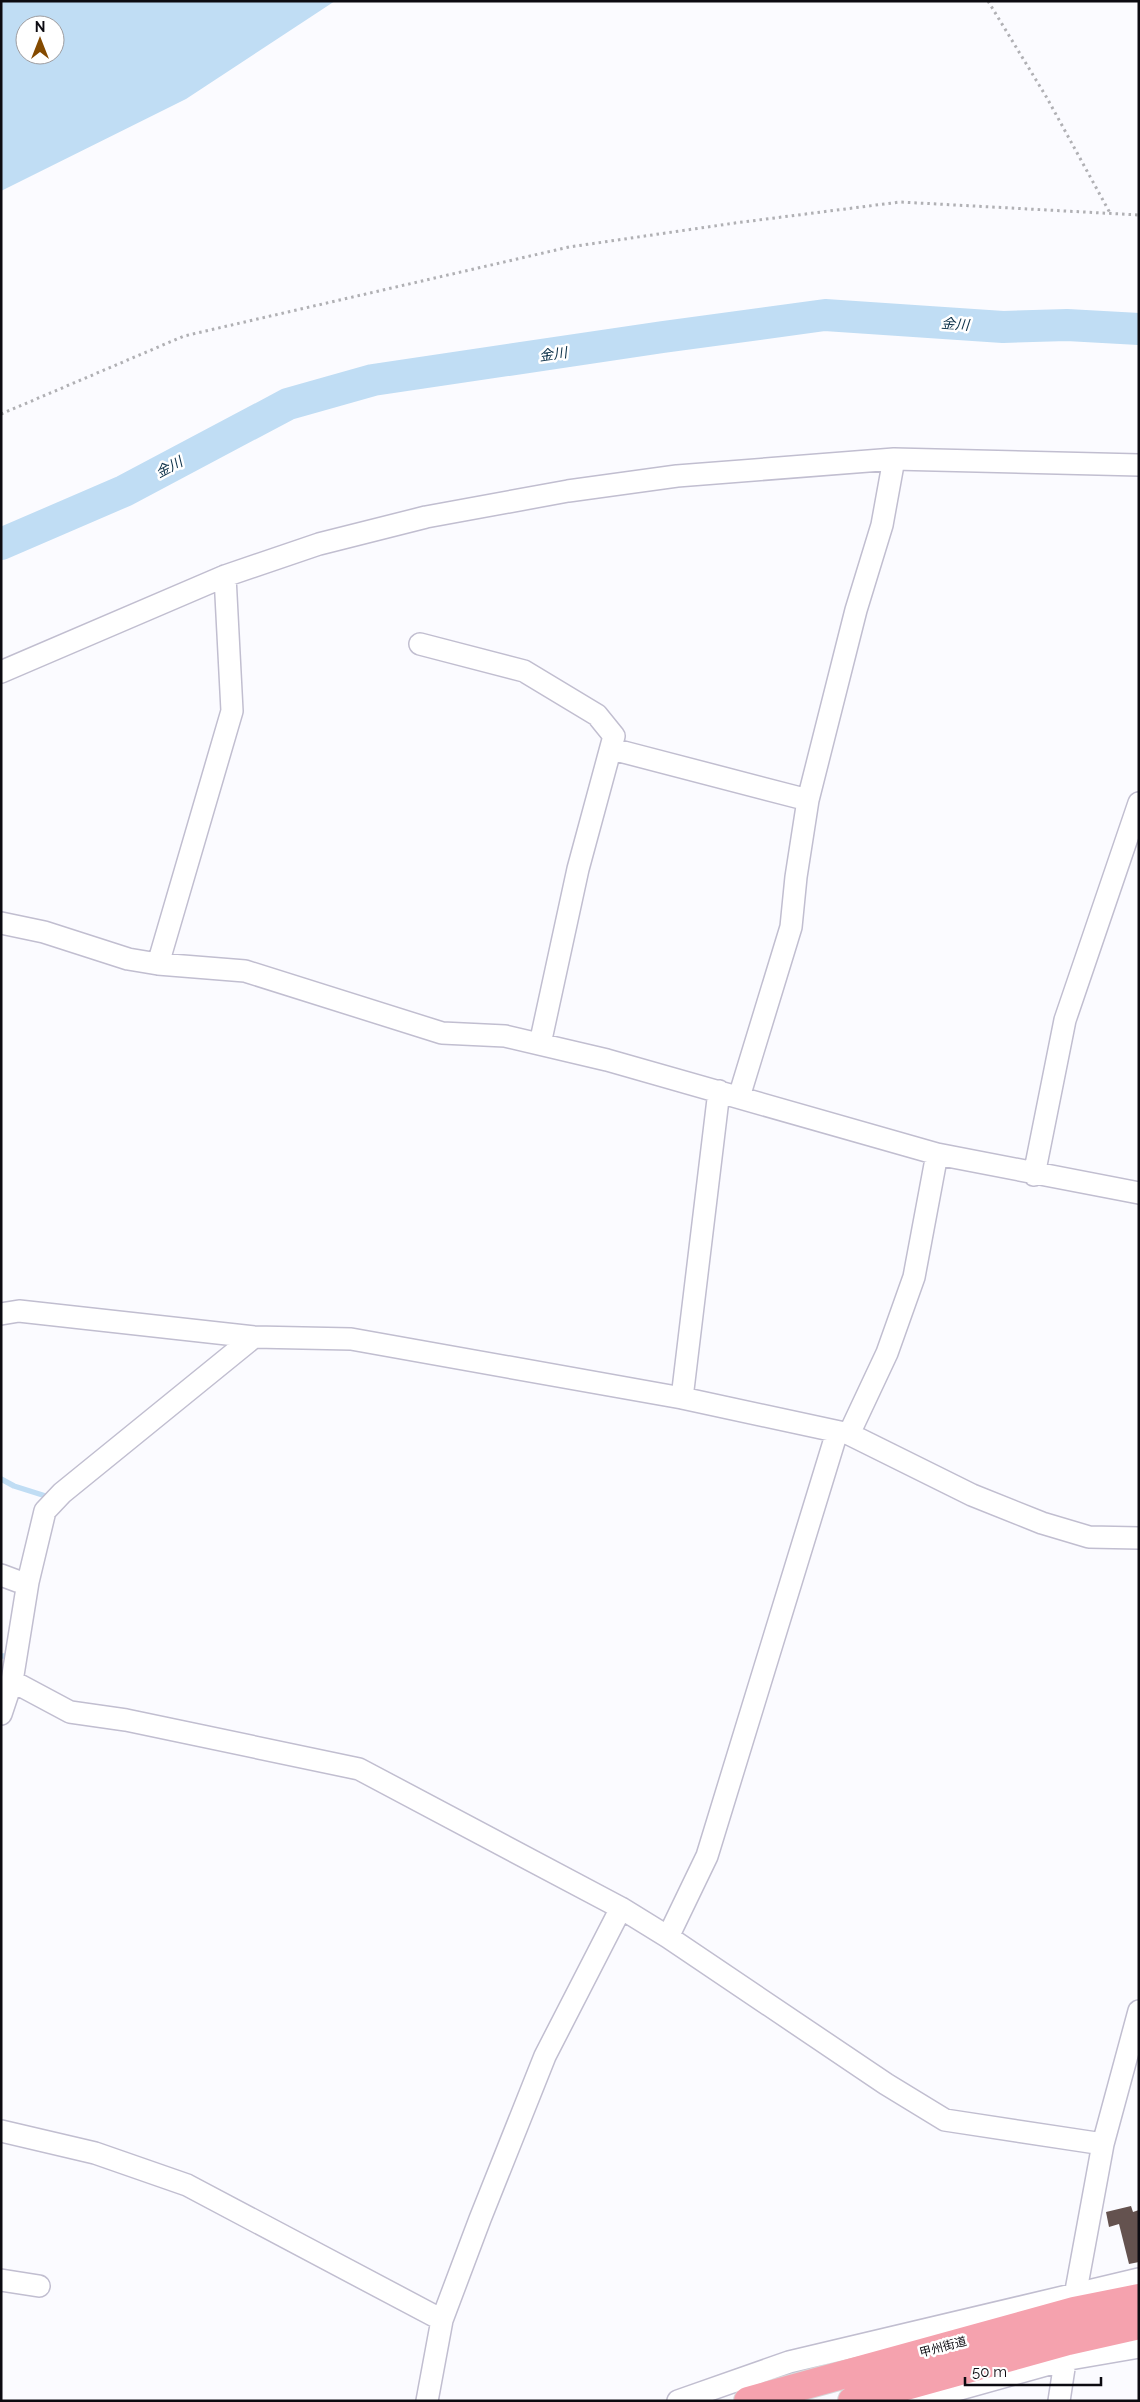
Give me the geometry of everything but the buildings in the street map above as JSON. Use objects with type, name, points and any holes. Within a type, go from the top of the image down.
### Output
[{"type":"highway","name":"甲州街道","points":[[748,2401],[1074,2303],[1139,2298]]},
{"type":"highway","points":[[852,2401],[1066,2350],[1139,2325]]},
{"type":"street","points":[[1,672],[225,576],[319,544],[426,517],[568,491],[677,476],[894,459],[1139,465]]},
{"type":"street","points":[[682,1398],[729,1094],[791,927],[796,877],[808,800],[856,610],[882,525],[894,459]]},
{"type":"street","points":[[158,964],[232,711],[225,576]]},
{"type":"street","points":[[420,644],[524,671],[597,715],[614,736],[578,869],[540,1044]]},
{"type":"street","points":[[612,748],[808,800]]},
{"type":"street","points":[[1034,1174],[1065,1020],[1139,803]]},
{"type":"street","points":[[1,923],[44,932],[128,959],[158,964],[245,971],[442,1033],[505,1036],[540,1044],[729,1094],[937,1154],[1139,1193]]},
{"type":"street","points":[[668,1937],[707,1856],[843,1433],[887,1353],[914,1276],[937,1154]]},
{"type":"street","points":[[1,1314],[19,1311],[254,1337],[351,1339],[682,1398],[843,1433],[972,1495],[1042,1523],[1090,1537],[1139,1538]]},
{"type":"street","points":[[1,1714],[12,1680],[28,1582],[45,1511],[62,1493],[254,1337]]},
{"type":"street","points":[[1,1575],[17,1581],[28,1582]]},
{"type":"street","points":[[12,1680],[70,1712],[126,1720],[359,1769],[621,1908],[668,1937],[886,2084],[946,2120],[1104,2144]]},
{"type":"street","points":[[427,2401],[442,2320],[545,2056],[621,1908]]},
{"type":"street","points":[[1059,2401],[1074,2303],[1104,2144],[1139,2010]]},
{"type":"street","points":[[1,2130],[95,2153],[187,2185],[442,2320]]},
{"type":"street","points":[[678,2401],[790,2362],[1074,2303],[1139,2279]]},
{"type":"street","points":[[1,2280],[39,2286]]},
{"type":"street","points":[[917,2401],[1066,2350],[1139,2347]]},
{"type":"path","points":[[988,1],[1047,98],[1110,213]]},
{"type":"path","points":[[1,414],[184,336],[569,247],[900,202],[1139,215]]},
{"type":"water","points":[[1,1],[335,1],[186,99],[1,191]]},
{"type":"waterway","name":"金川","points":[[1,544],[124,491],[288,404],[373,380],[825,315],[1003,327],[1067,325],[1139,329]]},
{"type":"waterway","points":[[1,1479],[14,1486],[52,1498]]}]
